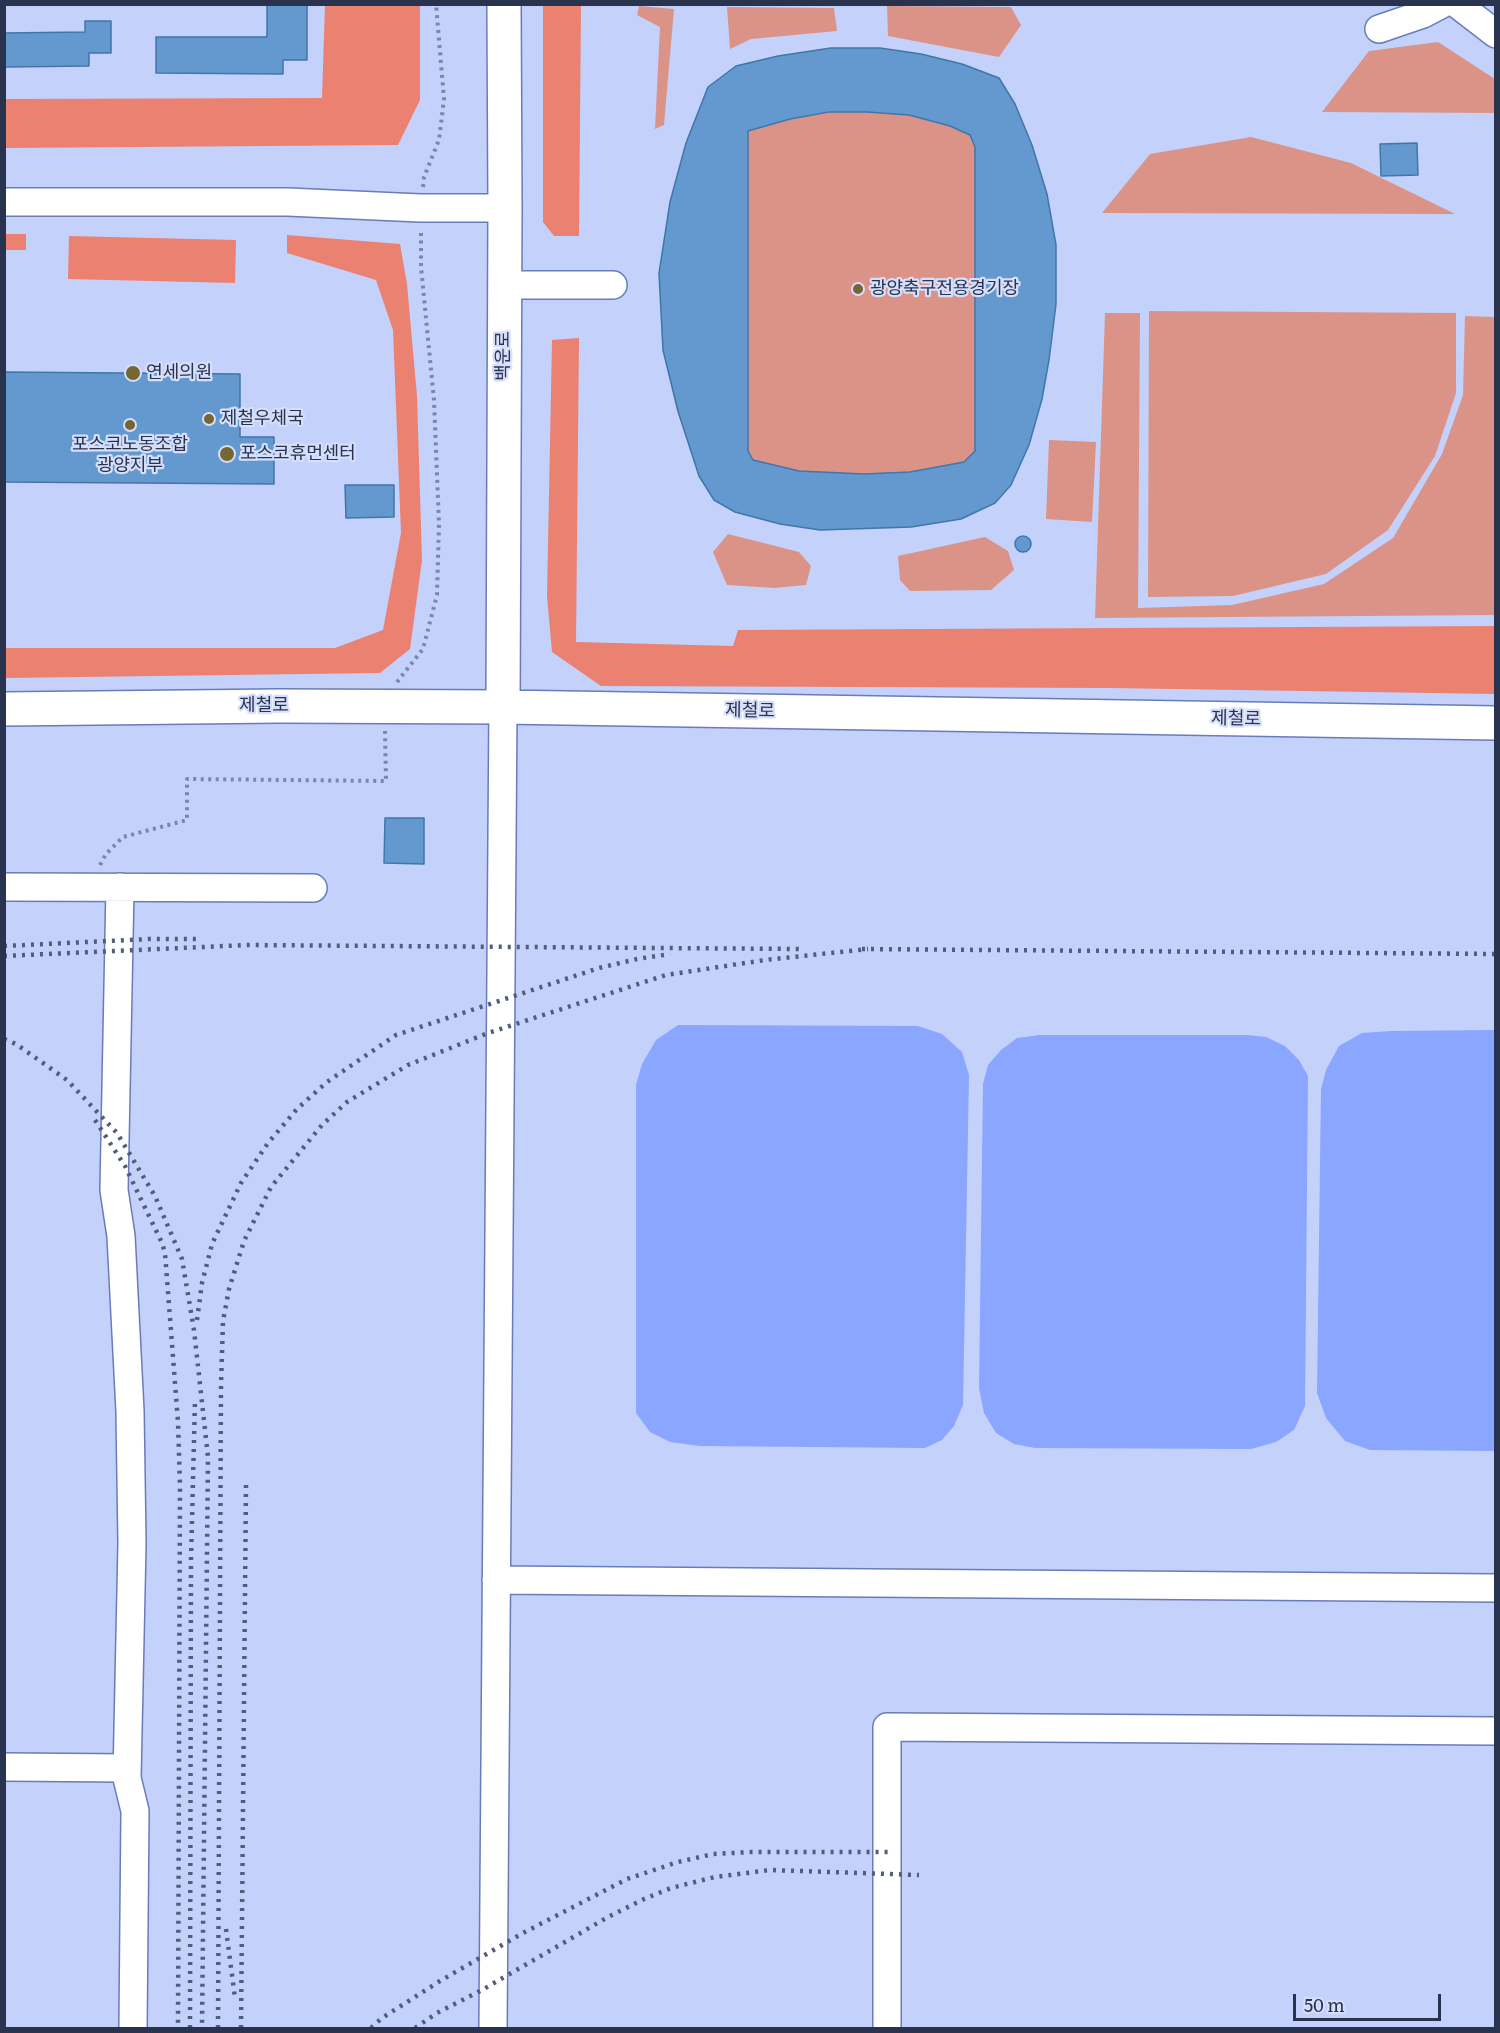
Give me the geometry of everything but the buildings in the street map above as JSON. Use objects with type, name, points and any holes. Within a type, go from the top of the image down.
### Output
[{"type":"main road","name":"백운로","points":[[503,707],[504,4]]},
{"type":"main road","name":"제철로","points":[[4,709],[267,706],[503,707],[1496,723]]},
{"type":"street","points":[[1379,29],[1423,14],[1442,4]]},
{"type":"street","points":[[1457,4],[1496,34]]},
{"type":"street","points":[[1485,4],[1496,11]]},
{"type":"street","points":[[4,202],[288,202],[420,208],[505,208]]},
{"type":"street","points":[[505,285],[613,285]]},
{"type":"street","points":[[493,2028],[503,707]]},
{"type":"street","points":[[4,887],[313,888]]},
{"type":"street","points":[[120,887],[114,1190],[121,1236],[130,1411],[132,1543],[127,1778],[135,1811],[133,2028]]},
{"type":"street","points":[[496,1580],[1496,1588]]},
{"type":"street","points":[[886,2028],[886,1727],[1496,1731]]},
{"type":"street","points":[[4,1767],[127,1768]]},
{"type":"path","points":[[96,872],[106,854],[123,837],[187,820],[187,779],[386,781],[385,697],[423,649],[438,595],[439,525],[435,423],[421,267],[420,208],[424,177],[439,140],[444,99],[436,4]]},
{"type":"shaded area","points":[[325,5],[420,5],[420,100],[398,145],[5,148],[5,99],[322,98]]},
{"type":"shaded area","points":[[543,5],[581,5],[579,236],[554,236],[543,222]]},
{"type":"shaded area","points":[[639,6],[674,9],[664,125],[655,129],[660,27],[637,15]]},
{"type":"shaded area","points":[[887,6],[1011,7],[1021,25],[999,57],[888,36]]},
{"type":"shaded area","points":[[727,7],[834,8],[837,31],[751,39],[730,49]]},
{"type":"shaded area","points":[[1438,42],[1495,79],[1495,113],[1322,112],[1369,51]]},
{"type":"shaded area","name":"광양축구전용경기장","points":[[831,48],[880,48],[921,54],[962,64],[999,78],[1015,104],[1032,145],[1056,304],[1042,399],[1029,445],[1011,485],[995,503],[961,519],[911,527],[820,530],[780,524],[735,512],[714,500],[699,476],[677,411],[663,350],[659,273],[670,202],[686,143],[708,87]]},
{"type":"shaded area","points":[[1251,137],[1351,163],[1455,214],[1102,213],[1150,154]]},
{"type":"shaded area","points":[[5,234],[26,234],[26,250],[5,250]]},
{"type":"shaded area","points":[[287,235],[400,244],[407,284],[417,396],[422,560],[410,649],[380,673],[5,678],[5,648],[335,648],[383,630],[401,533],[393,330],[376,280],[287,253]]},
{"type":"shaded area","points":[[69,236],[236,240],[235,283],[68,279]]},
{"type":"shaded area","points":[[1149,311],[1456,313],[1456,393],[1435,456],[1388,530],[1326,574],[1233,596],[1148,597]]},
{"type":"shaded area","points":[[1105,313],[1140,313],[1138,608],[1232,605],[1324,584],[1393,538],[1442,454],[1463,395],[1465,316],[1495,317],[1495,615],[1095,618]]},
{"type":"shaded area","points":[[579,338],[576,642],[733,646],[738,630],[1495,626],[1495,694],[1111,688],[601,686],[552,652],[547,596],[552,340]]},
{"type":"shaded area","points":[[1049,440],[1096,442],[1092,522],[1046,519]]},
{"type":"shaded area","points":[[728,534],[799,552],[811,566],[806,585],[774,588],[727,585],[713,552]]},
{"type":"shaded area","points":[[985,537],[1008,551],[1014,570],[991,590],[910,591],[900,580],[898,556]]},
{"type":"water","points":[[678,1025],[918,1026],[942,1034],[962,1052],[969,1075],[963,1405],[954,1426],[942,1440],[925,1448],[700,1446],[670,1442],[650,1432],[636,1413],[636,1085],[642,1064],[656,1040]]},
{"type":"water","points":[[1495,1030],[1495,1451],[1370,1450],[1345,1441],[1326,1418],[1317,1393],[1321,1089],[1326,1070],[1339,1046],[1362,1033]]},
{"type":"water","points":[[1040,1035],[1247,1035],[1266,1037],[1285,1046],[1299,1060],[1308,1076],[1305,1406],[1294,1430],[1276,1442],[1251,1449],[1035,1448],[1014,1444],[996,1433],[984,1413],[979,1388],[983,1084],[988,1065],[1001,1050],[1017,1038]]},
{"type":"railway","points":[[4,946],[196,939]]},
{"type":"railway","points":[[4,956],[247,945],[799,949]]},
{"type":"railway","points":[[862,949],[1496,954]]},
{"type":"railway","points":[[218,2028],[223,1321],[229,1289],[244,1241],[271,1187],[322,1125],[347,1102],[408,1065],[488,1033],[666,975],[765,960],[868,949]]},
{"type":"railway","points":[[197,1320],[202,1283],[212,1244],[241,1183],[268,1143],[297,1109],[327,1082],[396,1035],[599,968],[670,954]]},
{"type":"railway","points":[[4,1039],[16,1044],[67,1080],[117,1133],[155,1196],[182,1259],[194,1330],[208,1457],[202,2028]]},
{"type":"railway","points":[[95,1120],[125,1166],[165,1253],[178,1422],[180,1486],[178,2028]]},
{"type":"railway","points":[[190,2028],[191,1560],[195,1400]]},
{"type":"railway","points":[[241,2028],[246,1485]]},
{"type":"railway","points":[[371,2028],[382,2018],[440,1981],[523,1933],[627,1879],[678,1862],[713,1854],[893,1852]]},
{"type":"railway","points":[[415,2028],[437,2013],[482,1990],[608,1917],[671,1888],[715,1877],[770,1870],[919,1875]]},
{"type":"railway","points":[[226,1929],[235,1998]]},
{"type":"place","name":"광양축구전용경기장","points":[[858,289]]},
{"type":"place","name":"연세의원","points":[[133,373]]},
{"type":"place","name":"제철우체국","points":[[209,419]]},
{"type":"place","name":"포스코노동조합 광양지부","points":[[130,425]]},
{"type":"place","name":"포스코휴먼센터","points":[[227,454]]}]
